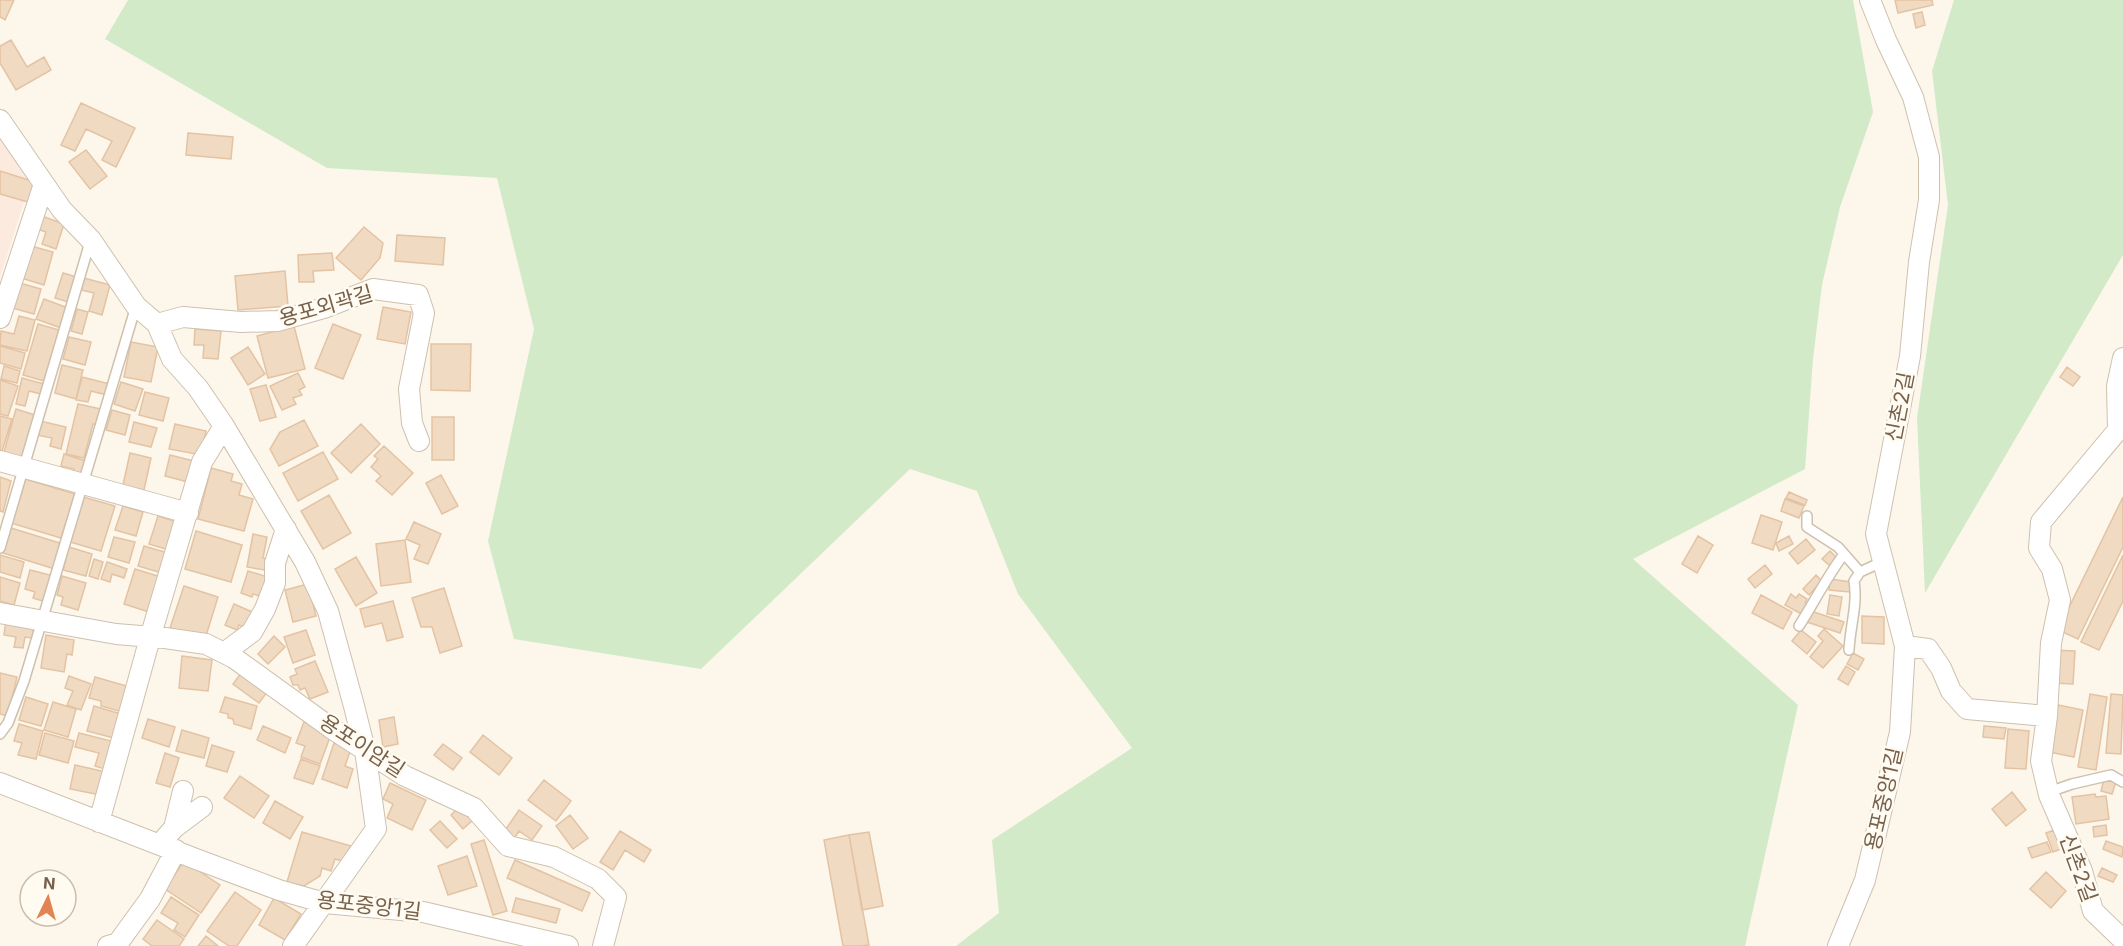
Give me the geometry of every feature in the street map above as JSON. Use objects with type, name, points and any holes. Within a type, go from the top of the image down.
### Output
[{"type":"street","name":"신촌2길","points":[[1870,0],[1913,97],[1929,157],[1929,200],[1919,262],[1910,356],[1876,534],[1905,646]]},
{"type":"street","points":[[0,120],[62,210],[91,240],[136,306],[157,324],[172,359],[198,388],[224,426],[286,529],[305,562],[328,611],[365,750],[376,829],[293,946]]},
{"type":"street","points":[[0,318],[44,184]]},
{"type":"street","name":"용포외곽길","points":[[157,324],[183,317],[241,322],[278,321],[324,308],[373,289],[418,295],[424,313],[409,389],[412,423],[419,441]]},
{"type":"street","name":"신촌2길","points":[[2123,358],[2117,386],[2118,430],[2041,522],[2039,548],[2052,569],[2060,600],[2051,643],[2047,716],[2041,761],[2049,792],[2082,871],[2094,911],[2123,940]]},
{"type":"street","points":[[99,822],[202,462],[224,426]]},
{"type":"street","points":[[0,461],[188,513]]},
{"type":"street","points":[[224,653],[252,632],[265,609],[275,583],[276,563],[286,529]]},
{"type":"street","name":"용포이암길","points":[[0,613],[116,634],[206,644],[224,653],[260,675],[331,728],[405,776],[474,808],[508,846],[554,856],[598,879],[616,897],[603,946]]},
{"type":"street","points":[[1905,646],[1928,649],[1941,668],[1951,691],[1967,709],[2047,716]]},
{"type":"street","name":"용포중앙1길","points":[[1838,946],[1865,880],[1900,732],[1905,646]]},
{"type":"street","name":"용포중앙1길","points":[[0,783],[279,890],[325,903],[423,912],[568,946]]},
{"type":"street","points":[[108,946],[118,943],[150,899],[174,828],[183,791]]},
{"type":"street","points":[[174,828],[202,807]]},
{"type":"lane","points":[[0,548],[91,240]]},
{"type":"lane","points":[[0,734],[8,723],[24,681],[136,306]]},
{"type":"lane","points":[[1807,516],[1807,527],[1838,547],[1860,572]]},
{"type":"lane","points":[[1799,626],[1825,580],[1844,554]]},
{"type":"lane","points":[[1849,650],[1856,596],[1854,581],[1860,572],[1884,561]]},
{"type":"lane","points":[[2049,792],[2072,783],[2111,775],[2123,782]]},
{"type":"shaded area","points":[[0,129],[32,176],[0,278]]},
{"type":"green space","points":[[128,0],[1853,0],[1873,112],[1840,207],[1822,285],[1813,359],[1805,469],[1633,559],[1798,705],[1745,946],[956,946],[999,913],[992,840],[1132,748],[1018,594],[977,491],[910,469],[701,669],[514,639],[488,541],[534,329],[497,178],[327,168],[105,39]]},
{"type":"green space","points":[[1954,0],[2123,0],[2123,255],[1925,593],[1917,418],[1948,205],[1932,71]]},
{"type":"building","points":[[0,0],[14,0],[5,20],[0,17]]},
{"type":"building","points":[[1895,0],[1932,0],[1933,5],[1898,13]]},
{"type":"building","points":[[1922,12],[1925,25],[1916,28],[1913,14]]},
{"type":"building","points":[[11,40],[27,67],[44,57],[51,70],[16,90],[0,63],[0,46]]},
{"type":"building","points":[[81,103],[135,128],[116,167],[102,160],[112,141],[86,129],[75,151],[61,145]]},
{"type":"building","points":[[188,133],[233,137],[231,159],[186,155]]},
{"type":"building","points":[[86,150],[107,176],[90,189],[69,162]]},
{"type":"building","points":[[0,171],[35,182],[28,202],[0,194]]},
{"type":"building","points":[[39,215],[64,224],[56,249],[42,244],[46,232],[34,228]]},
{"type":"building","points":[[364,227],[383,243],[380,258],[361,280],[336,258]]},
{"type":"building","points":[[397,235],[445,238],[443,265],[395,261]]},
{"type":"building","points":[[27,245],[53,252],[44,285],[18,277]]},
{"type":"building","points":[[332,253],[334,270],[313,271],[314,282],[299,282],[298,255]]},
{"type":"building","points":[[285,271],[288,306],[238,310],[235,276]]},
{"type":"building","points":[[63,273],[80,278],[72,303],[55,298]]},
{"type":"building","points":[[84,278],[110,285],[102,315],[89,311],[94,293],[81,290]]},
{"type":"building","points":[[16,282],[41,289],[34,314],[9,307]]},
{"type":"building","points":[[44,299],[68,308],[61,328],[36,319]]},
{"type":"building","points":[[383,307],[411,312],[405,344],[377,339]]},
{"type":"building","points":[[77,309],[88,312],[82,334],[71,331]]},
{"type":"building","points":[[19,316],[35,320],[27,351],[0,345],[1,331],[14,334]]},
{"type":"building","points":[[38,324],[59,330],[44,381],[23,375]]},
{"type":"building","points":[[333,324],[361,335],[343,379],[315,368]]},
{"type":"building","points":[[294,326],[305,369],[268,378],[257,336]]},
{"type":"building","points":[[195,329],[221,331],[218,359],[203,358],[204,345],[194,345]]},
{"type":"building","points":[[69,337],[91,342],[85,365],[63,359]]},
{"type":"building","points":[[131,342],[158,347],[151,382],[124,377]]},
{"type":"building","points":[[431,344],[471,344],[470,391],[431,390]]},
{"type":"building","points":[[0,346],[25,353],[21,369],[0,363]]},
{"type":"building","points":[[248,347],[265,374],[248,385],[231,358]]},
{"type":"building","points":[[62,365],[83,370],[76,399],[55,393]]},
{"type":"building","points":[[4,366],[20,371],[17,383],[1,379]]},
{"type":"building","points":[[2067,367],[2080,377],[2073,386],[2060,377]]},
{"type":"building","points":[[298,373],[305,387],[299,390],[302,395],[293,398],[296,404],[282,410],[270,386]]},
{"type":"building","points":[[82,377],[110,384],[107,395],[91,391],[88,402],[76,400]]},
{"type":"building","points":[[22,378],[44,384],[41,394],[29,391],[25,406],[16,404]]},
{"type":"building","points":[[0,380],[18,386],[8,416],[0,414]]},
{"type":"building","points":[[121,382],[143,389],[135,411],[114,404]]},
{"type":"building","points":[[266,385],[276,417],[260,421],[250,389]]},
{"type":"building","points":[[145,392],[169,398],[163,421],[139,415]]},
{"type":"building","points":[[78,404],[101,409],[97,425],[93,424],[84,458],[66,454]]},
{"type":"building","points":[[16,409],[35,415],[23,458],[4,452]]},
{"type":"building","points":[[112,410],[130,415],[125,435],[106,430]]},
{"type":"building","points":[[0,416],[12,419],[2,451],[0,451]]},
{"type":"building","points":[[432,417],[454,417],[454,460],[432,460]]},
{"type":"building","points":[[304,420],[318,446],[279,466],[270,449],[280,432]]},
{"type":"building","points":[[40,421],[66,427],[61,449],[50,446],[52,438],[37,435]]},
{"type":"building","points":[[134,422],[157,428],[151,447],[129,442]]},
{"type":"building","points":[[175,424],[206,431],[201,455],[169,449]]},
{"type":"building","points":[[361,424],[380,444],[351,473],[331,453]]},
{"type":"building","points":[[384,446],[413,473],[392,495],[376,481],[381,476],[371,467],[378,459],[374,456]]},
{"type":"building","points":[[323,452],[338,479],[298,501],[283,473]]},
{"type":"building","points":[[130,453],[151,458],[144,490],[123,485]]},
{"type":"building","points":[[64,454],[86,461],[80,483],[70,480],[74,469],[61,466]]},
{"type":"building","points":[[170,455],[198,462],[192,483],[165,476]]},
{"type":"building","points":[[211,468],[233,474],[231,481],[242,484],[239,495],[253,499],[244,531],[198,519]]},
{"type":"building","points":[[441,475],[458,506],[442,514],[426,483]]},
{"type":"building","points":[[0,477],[11,481],[3,512],[0,511]]},
{"type":"building","points":[[25,479],[75,494],[61,538],[11,523]]},
{"type":"building","points":[[1789,492],[1807,500],[1805,505],[1786,498]]},
{"type":"building","points":[[329,495],[351,533],[323,549],[301,511]]},
{"type":"building","points":[[83,497],[115,506],[101,551],[70,542]]},
{"type":"building","points":[[2123,497],[2123,547],[2078,639],[2058,630]]},
{"type":"building","points":[[1785,499],[1804,506],[1799,518],[1781,511]]},
{"type":"building","points":[[123,506],[143,512],[136,536],[115,530]]},
{"type":"building","points":[[1761,515],[1782,522],[1773,550],[1752,543]]},
{"type":"building","points":[[158,516],[177,522],[169,550],[149,544]]},
{"type":"building","points":[[414,522],[441,534],[428,564],[414,559],[420,545],[406,539]]},
{"type":"building","points":[[11,528],[63,544],[55,569],[3,553]]},
{"type":"building","points":[[196,531],[242,545],[231,582],[185,569]]},
{"type":"building","points":[[253,534],[267,537],[263,558],[273,560],[271,571],[247,567]]},
{"type":"building","points":[[1698,536],[1713,545],[1697,573],[1682,564]]},
{"type":"building","points":[[1789,536],[1793,544],[1779,551],[1776,543]]},
{"type":"building","points":[[114,537],[135,542],[129,563],[108,557]]},
{"type":"building","points":[[1806,539],[1815,550],[1798,564],[1789,553]]},
{"type":"building","points":[[405,540],[411,582],[381,586],[376,544]]},
{"type":"building","points":[[144,546],[168,553],[162,573],[138,566]]},
{"type":"building","points":[[69,547],[92,554],[86,576],[63,570]]},
{"type":"building","points":[[1830,551],[1837,558],[1830,566],[1822,559]]},
{"type":"building","points":[[0,555],[24,562],[20,578],[0,572]]},
{"type":"building","points":[[2123,555],[2123,601],[2099,650],[2081,642]]},
{"type":"building","points":[[356,557],[377,593],[356,606],[335,569]]},
{"type":"building","points":[[94,559],[103,562],[98,579],[89,576]]},
{"type":"building","points":[[107,562],[127,569],[124,578],[112,574],[110,582],[101,579]]},
{"type":"building","points":[[1765,565],[1772,574],[1755,588],[1748,579]]},
{"type":"building","points":[[135,569],[161,577],[149,612],[124,604]]},
{"type":"building","points":[[30,570],[54,576],[46,602],[33,598],[35,592],[25,589]]},
{"type":"building","points":[[248,571],[271,578],[265,598],[241,593]]},
{"type":"building","points":[[1816,575],[1822,581],[1809,595],[1803,589]]},
{"type":"building","points":[[62,576],[86,583],[78,610],[61,605],[63,597],[57,595]]},
{"type":"building","points":[[0,577],[20,583],[14,605],[0,601]]},
{"type":"building","points":[[1830,579],[1851,582],[1850,592],[1829,590]]},
{"type":"building","points":[[308,584],[316,616],[293,622],[285,590]]},
{"type":"building","points":[[184,586],[218,597],[205,639],[170,628]]},
{"type":"building","points":[[444,588],[462,646],[440,653],[432,627],[421,627],[412,598]]},
{"type":"building","points":[[1791,594],[1796,598],[1799,594],[1807,599],[1805,603],[1810,606],[1805,616],[1785,605]]},
{"type":"building","points":[[1761,595],[1792,612],[1783,629],[1752,613]]},
{"type":"building","points":[[1830,595],[1842,597],[1839,616],[1827,614]]},
{"type":"building","points":[[393,601],[403,637],[387,641],[382,623],[365,627],[360,609]]},
{"type":"building","points":[[234,604],[257,614],[250,630],[239,625],[237,630],[225,625]]},
{"type":"building","points":[[1811,611],[1844,622],[1840,633],[1807,622]]},
{"type":"building","points":[[1862,616],[1884,617],[1884,644],[1862,643]]},
{"type":"building","points":[[6,621],[34,626],[32,638],[25,637],[23,648],[14,647],[16,637],[4,635]]},
{"type":"building","points":[[1824,629],[1843,646],[1823,668],[1810,657],[1823,641],[1818,636]]},
{"type":"building","points":[[306,630],[315,655],[293,663],[284,637]]},
{"type":"building","points":[[1801,630],[1816,642],[1807,654],[1792,641]]},
{"type":"building","points":[[46,635],[74,640],[72,655],[67,654],[64,672],[41,668]]},
{"type":"building","points":[[274,636],[285,647],[268,664],[258,654]]},
{"type":"building","points":[[2053,650],[2075,651],[2073,684],[2052,683]]},
{"type":"building","points":[[1853,653],[1864,659],[1858,670],[1847,664]]},
{"type":"building","points":[[182,656],[212,660],[208,691],[179,688]]},
{"type":"building","points":[[315,661],[328,692],[310,699],[305,688],[300,690],[298,685],[293,685],[290,677],[297,674],[295,669]]},
{"type":"building","points":[[1846,666],[1855,672],[1848,685],[1838,679]]},
{"type":"building","points":[[244,669],[270,688],[259,703],[233,684]]},
{"type":"building","points":[[0,673],[17,677],[8,716],[0,714]]},
{"type":"building","points":[[69,676],[91,684],[81,710],[67,705],[73,691],[65,688]]},
{"type":"building","points":[[95,677],[130,687],[123,712],[101,706],[101,701],[89,698]]},
{"type":"building","points":[[2090,694],[2107,697],[2096,770],[2078,767]]},
{"type":"building","points":[[2111,694],[2123,695],[2121,754],[2106,753]]},
{"type":"building","points":[[26,697],[48,704],[41,726],[19,720]]},
{"type":"building","points":[[225,697],[257,706],[251,729],[234,724],[233,719],[228,718],[228,714],[220,712]]},
{"type":"building","points":[[53,702],[76,709],[68,737],[44,730]]},
{"type":"building","points":[[2058,705],[2083,710],[2074,757],[2049,752]]},
{"type":"building","points":[[94,706],[121,714],[114,738],[87,731]]},
{"type":"building","points":[[394,717],[398,744],[383,747],[379,720]]},
{"type":"building","points":[[148,719],[175,727],[169,747],[142,738]]},
{"type":"building","points":[[304,722],[332,732],[320,764],[301,757],[305,746],[296,743]]},
{"type":"building","points":[[19,724],[43,731],[36,759],[18,755],[22,743],[14,741]]},
{"type":"building","points":[[263,726],[291,738],[285,753],[257,740]]},
{"type":"building","points":[[1984,726],[2006,728],[2004,739],[1983,737]]},
{"type":"building","points":[[2008,729],[2029,731],[2026,769],[2005,768]]},
{"type":"building","points":[[182,730],[209,738],[204,758],[176,751]]},
{"type":"building","points":[[45,733],[74,741],[68,763],[39,755]]},
{"type":"building","points":[[79,733],[115,742],[108,770],[95,766],[99,753],[75,747]]},
{"type":"building","points":[[483,735],[512,758],[499,775],[470,752]]},
{"type":"building","points":[[334,743],[351,749],[345,766],[353,769],[347,788],[322,779]]},
{"type":"building","points":[[443,744],[462,758],[453,770],[434,755]]},
{"type":"building","points":[[212,745],[234,752],[227,772],[206,766]]},
{"type":"building","points":[[165,753],[179,758],[170,787],[156,783]]},
{"type":"building","points":[[301,759],[320,766],[313,784],[294,778]]},
{"type":"building","points":[[75,765],[106,772],[101,795],[70,789]]},
{"type":"building","points":[[240,776],[269,796],[254,818],[224,798]]},
{"type":"building","points":[[2104,779],[2116,782],[2112,794],[2101,791]]},
{"type":"building","points":[[544,780],[571,801],[556,821],[528,800]]},
{"type":"building","points":[[390,783],[426,800],[412,830],[387,818],[393,804],[383,799]]},
{"type":"building","points":[[2012,792],[2026,810],[2006,826],[1992,809]]},
{"type":"building","points":[[2095,794],[2096,797],[2106,796],[2109,819],[2076,824],[2072,797]]},
{"type":"building","points":[[275,801],[303,817],[290,839],[263,823]]},
{"type":"building","points":[[459,807],[472,821],[463,829],[451,815]]},
{"type":"building","points":[[519,810],[542,826],[532,840],[519,831],[514,839],[504,832]]},
{"type":"building","points":[[570,815],[588,838],[573,849],[556,826]]},
{"type":"building","points":[[440,821],[457,839],[447,848],[430,830]]},
{"type":"building","points":[[2106,825],[2107,835],[2094,837],[2093,827]]},
{"type":"building","points":[[2054,830],[2061,849],[2053,852],[2046,833]]},
{"type":"building","points":[[620,831],[651,850],[644,862],[625,850],[613,870],[600,862]]},
{"type":"building","points":[[302,832],[351,846],[346,862],[335,859],[331,871],[322,868],[320,876],[304,886],[287,882]]},
{"type":"building","points":[[869,832],[883,906],[862,910],[849,835]]},
{"type":"building","points":[[849,835],[869,945],[843,946],[824,840]]},
{"type":"building","points":[[484,840],[507,911],[493,915],[471,844]]},
{"type":"building","points":[[2106,841],[2123,847],[2122,857],[2103,849]]},
{"type":"building","points":[[2047,842],[2051,852],[2032,858],[2028,848]]},
{"type":"building","points":[[467,856],[477,886],[448,895],[438,866]]},
{"type":"building","points":[[515,860],[590,893],[582,911],[507,878]]},
{"type":"building","points":[[184,861],[220,885],[201,913],[165,889]]},
{"type":"building","points":[[2102,868],[2117,875],[2113,882],[2098,876]]},
{"type":"building","points":[[2046,872],[2066,891],[2051,908],[2030,889]]},
{"type":"building","points":[[235,892],[261,910],[237,946],[229,946],[207,931]]},
{"type":"building","points":[[171,897],[199,915],[185,937],[174,930],[178,923],[161,913]]},
{"type":"building","points":[[274,898],[301,914],[285,940],[259,925]]},
{"type":"building","points":[[516,898],[560,909],[556,923],[512,912]]},
{"type":"building","points":[[157,920],[184,939],[179,946],[152,946],[143,939]]},
{"type":"building","points":[[206,936],[218,946],[198,946]]}]
